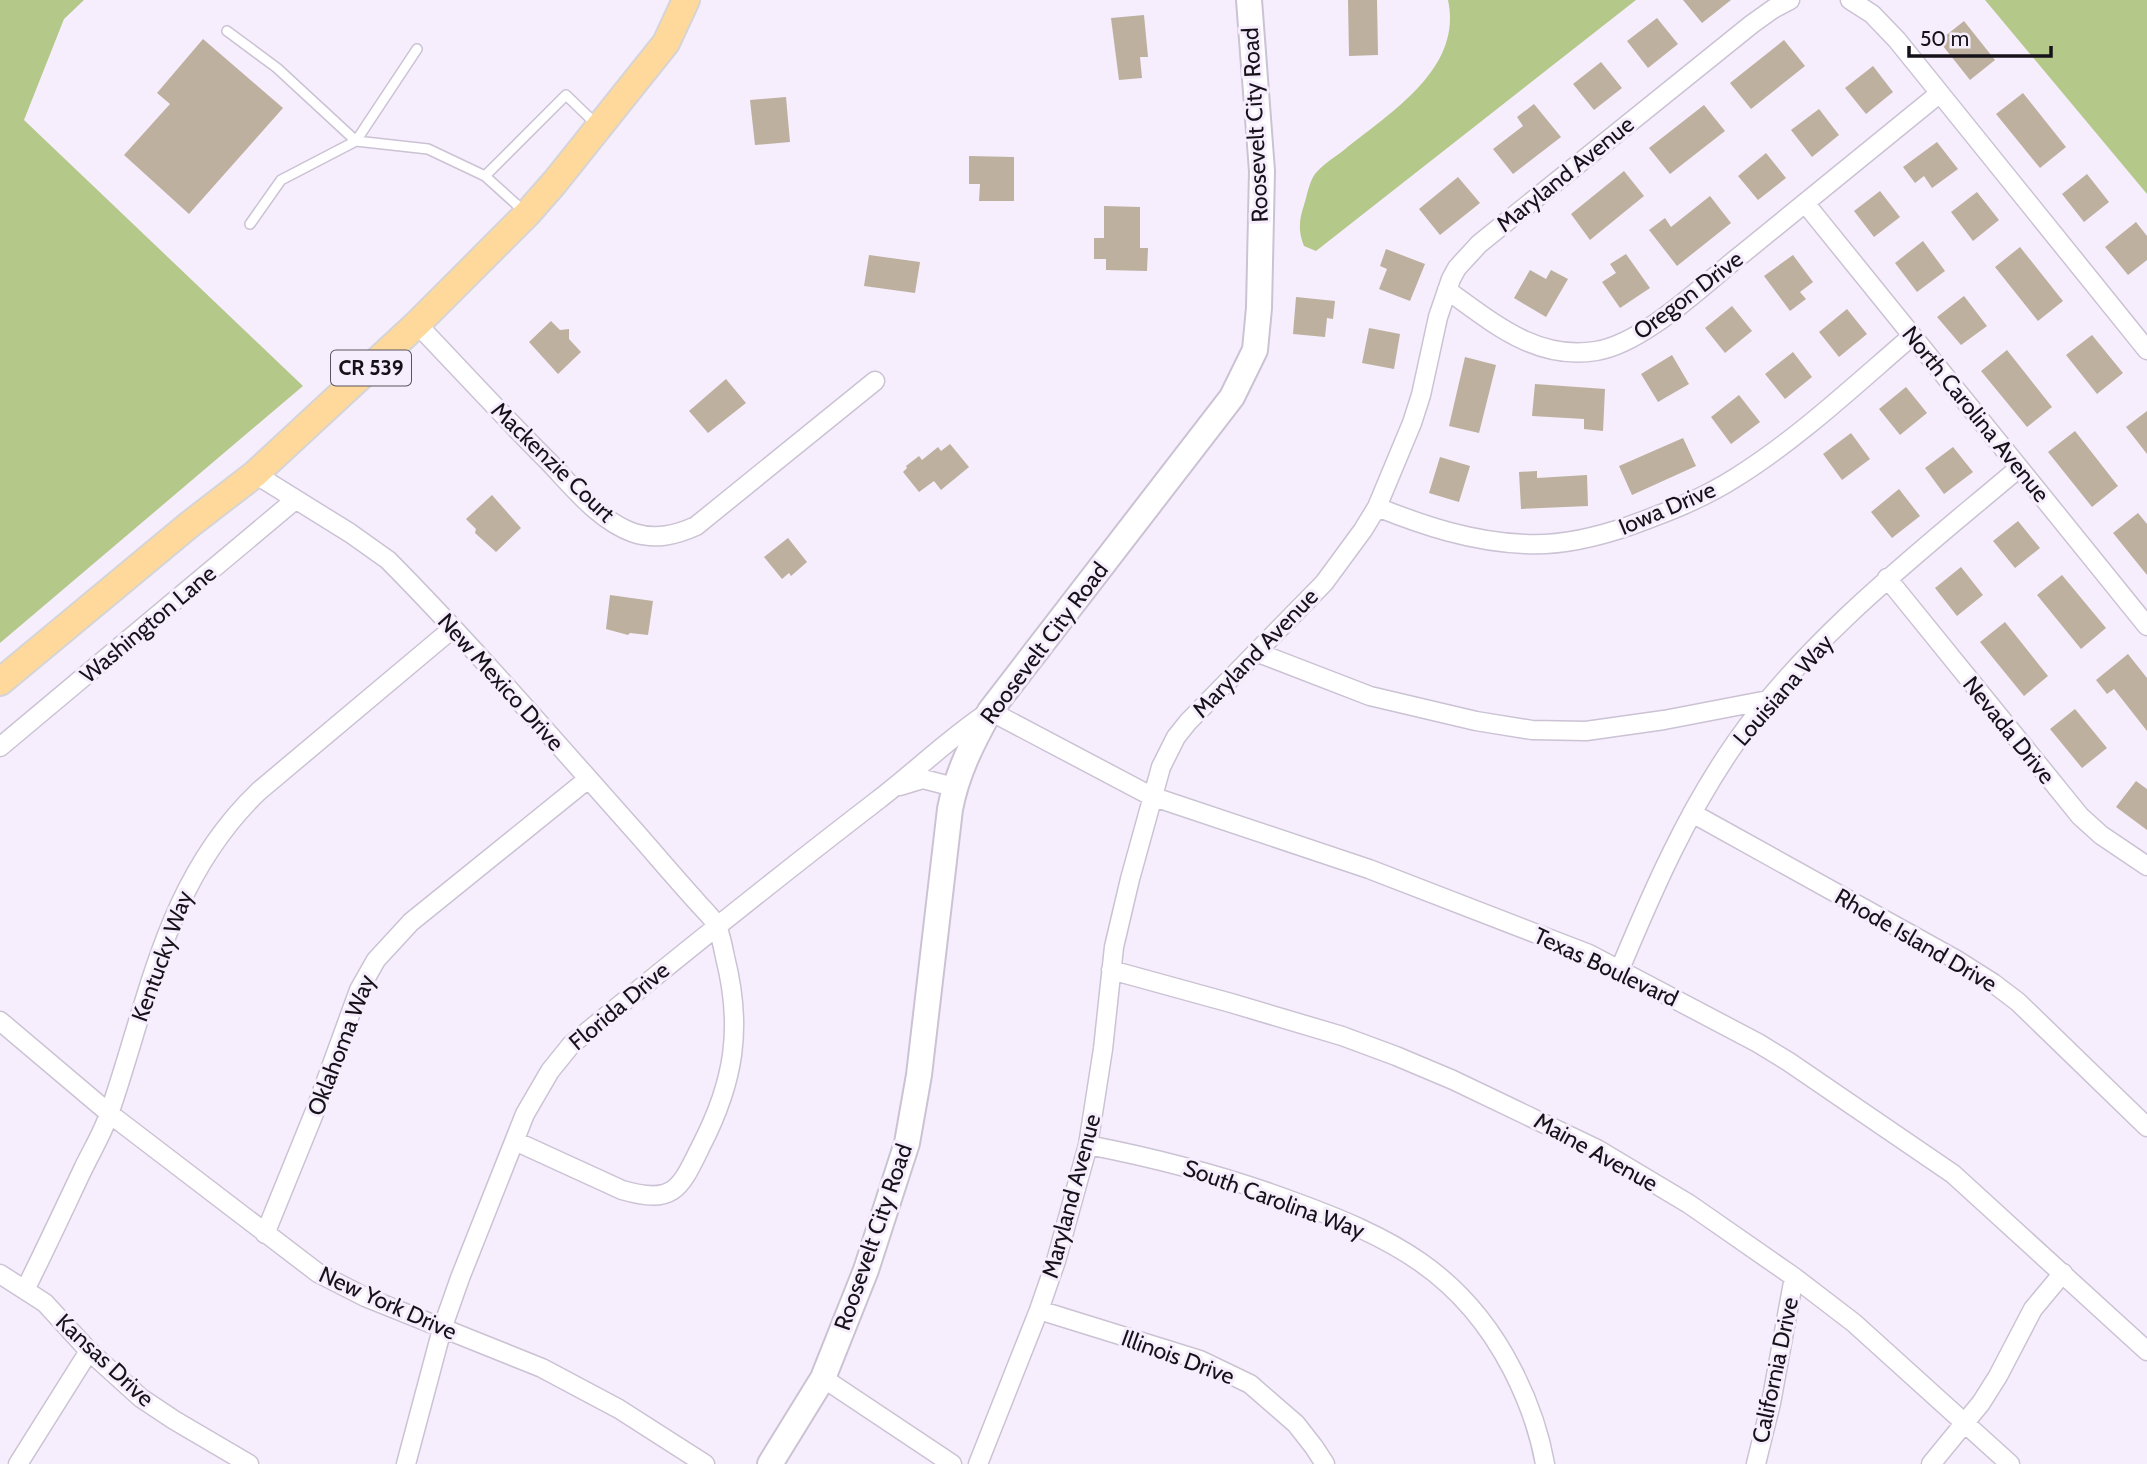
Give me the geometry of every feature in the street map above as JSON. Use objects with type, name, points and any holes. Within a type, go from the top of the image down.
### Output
[{"type":"main road","name":"CR 539","points":[[0,682],[189,525],[255,474],[417,324],[527,214],[555,182],[666,43],[686,0]]},
{"type":"street","name":"Roosevelt City Road","points":[[769,1464],[823,1378],[866,1270],[907,1143],[919,1075],[954,787],[967,754],[990,711],[1227,404],[1255,351],[1259,308],[1262,171],[1249,0]]},
{"type":"street","name":"Maryland Avenue","points":[[978,1464],[1039,1310],[1088,1145],[1121,915],[1151,796],[1161,767],[1176,737],[1203,705],[1324,583],[1377,507],[1419,403],[1438,317],[1457,268],[1479,244],[1752,24],[1790,0]]},
{"type":"street","points":[[1850,0],[1883,25],[2147,350]]},
{"type":"street","name":"Oregon Drive","points":[[1447,290],[1505,331],[1531,344],[1559,351],[1596,351],[1622,343],[1637,335],[1805,203],[1940,93]]},
{"type":"street","name":"North Carolina Avenue","points":[[1805,203],[2147,625]]},
{"type":"street","name":"Mackenzie Court","points":[[417,324],[601,514],[621,527],[646,536],[669,537],[696,526],[875,381]]},
{"type":"street","name":"Iowa Drive","points":[[1377,507],[1456,534],[1496,542],[1555,543],[1618,530],[1695,500],[1744,472],[1805,427],[1912,336]]},
{"type":"street","name":"Louisiana Way","points":[[1620,969],[1668,859],[1692,813],[1736,742],[1768,700],[1887,578],[2019,468]]},
{"type":"street","name":"New Mexico Drive","points":[[255,474],[388,560],[717,925]]},
{"type":"street","name":"Washington Lane","points":[[0,747],[295,500]]},
{"type":"street","name":"Nevada Drive","points":[[1887,578],[2080,816],[2109,841],[2147,866]]},
{"type":"street","name":"Kentucky Way","points":[[25,1290],[110,1114],[169,925],[186,887],[217,838],[239,810],[259,791],[452,629]]},
{"type":"street","points":[[1256,652],[1370,696],[1476,721],[1532,730],[1586,731],[1664,720],[1768,700]]},
{"type":"street","name":"Florida Drive","points":[[406,1464],[442,1329],[515,1141],[537,1092],[559,1057],[717,925],[990,711]]},
{"type":"street","name":"Texas Boulevard","points":[[990,711],[1151,796],[1369,869],[1589,954],[1779,1055],[1913,1145],[1971,1190],[2147,1351]]},
{"type":"street","name":"Oklahoma Way","points":[[265,1234],[315,1111],[359,990],[376,960],[411,922],[588,779]]},
{"type":"street","name":"Florida Drive","points":[[891,791],[911,781],[923,779],[954,787]]},
{"type":"street","name":"Rhode Island Drive","points":[[1692,813],[1955,958],[1993,983],[2048,1030],[2147,1127]]},
{"type":"street","points":[[515,1141],[622,1190],[654,1196],[679,1187],[706,1137],[726,1087],[733,1057],[736,1029],[733,999],[717,925]]},
{"type":"street","name":"Maine Avenue","points":[[1111,970],[1342,1036],[1453,1080],[1597,1149],[1689,1204],[1794,1277],[1854,1323],[2010,1464]]},
{"type":"street","name":"New York Drive","points":[[0,1021],[110,1114],[318,1273],[340,1286],[542,1368],[619,1409],[705,1464]]},
{"type":"street","name":"South Carolina Way","points":[[1088,1145],[1169,1162],[1242,1182],[1368,1231],[1428,1267],[1474,1309],[1501,1347],[1521,1385],[1534,1418],[1545,1464]]},
{"type":"street","points":[[1931,1464],[1990,1390],[2033,1309],[2063,1273]]},
{"type":"street","name":"Kansas Drive","points":[[0,1275],[45,1303],[89,1351],[141,1398],[248,1464]]},
{"type":"street","name":"California Drive","points":[[1755,1464],[1771,1403],[1794,1277]]},
{"type":"street","name":"Illinois Drive","points":[[1039,1310],[1200,1360],[1250,1384],[1296,1424],[1325,1464]]},
{"type":"street","points":[[18,1464],[89,1351]]},
{"type":"street","points":[[823,1378],[952,1464]]},
{"type":"lane","points":[[227,31],[277,68],[356,141],[428,149],[485,176],[527,214]]},
{"type":"lane","points":[[250,224],[281,180],[356,141],[417,49]]},
{"type":"lane","points":[[485,176],[566,96],[599,127]]},
{"type":"green space","points":[[0,0],[84,0],[64,19],[24,120],[303,386],[0,643]]},
{"type":"green space","points":[[1448,0],[1636,0],[1316,251],[1304,246],[1300,221],[1313,177],[1325,164],[1401,104],[1434,68],[1445,47],[1450,25]]},
{"type":"green space","points":[[1985,0],[2147,0],[2147,194]]},
{"type":"building","points":[[1348,0],[1377,0],[1378,55],[1349,56]]},
{"type":"building","points":[[1683,0],[1731,0],[1702,23]]},
{"type":"building","points":[[1144,15],[1148,57],[1140,57],[1142,78],[1119,80],[1111,18]]},
{"type":"building","points":[[1657,18],[1678,44],[1648,68],[1627,41]]},
{"type":"building","points":[[1964,21],[1995,60],[1970,80],[1939,41]]},
{"type":"building","points":[[203,39],[283,108],[189,214],[124,155],[170,104],[157,93]]},
{"type":"building","points":[[1784,40],[1805,66],[1751,109],[1730,83]]},
{"type":"building","points":[[1601,62],[1622,88],[1594,110],[1573,84]]},
{"type":"building","points":[[1873,66],[1893,92],[1866,114],[1845,88]]},
{"type":"building","points":[[2023,93],[2066,147],[2040,168],[1996,114]]},
{"type":"building","points":[[786,97],[790,142],[755,145],[750,100]]},
{"type":"building","points":[[1534,104],[1561,137],[1513,174],[1493,149],[1523,126],[1517,117]]},
{"type":"building","points":[[1704,105],[1725,131],[1670,174],[1649,148]]},
{"type":"building","points":[[1819,109],[1839,135],[1812,157],[1791,130]]},
{"type":"building","points":[[1937,142],[1958,169],[1932,188],[1924,176],[1915,183],[1903,167]]},
{"type":"building","points":[[1766,153],[1786,178],[1758,200],[1738,176]]},
{"type":"building","points":[[969,156],[1014,157],[1014,201],[979,201],[980,184],[969,184]]},
{"type":"building","points":[[1624,171],[1644,196],[1590,240],[1571,214]]},
{"type":"building","points":[[2087,174],[2109,202],[2084,222],[2062,194]]},
{"type":"building","points":[[1458,177],[1480,203],[1440,235],[1419,209]]},
{"type":"building","points":[[1880,191],[1900,217],[1874,237],[1854,211]]},
{"type":"building","points":[[1977,192],[1999,220],[1973,241],[1951,212]]},
{"type":"building","points":[[1710,196],[1731,223],[1677,266],[1649,230],[1665,218],[1671,227]]},
{"type":"building","points":[[1104,206],[1140,207],[1140,248],[1148,248],[1147,271],[1106,270],[1106,259],[1094,259],[1094,238],[1104,238]]},
{"type":"building","points":[[2136,222],[2147,236],[2147,260],[2128,275],[2105,247]]},
{"type":"building","points":[[1923,241],[1945,271],[1917,292],[1895,263]]},
{"type":"building","points":[[2020,247],[2063,301],[2038,321],[1995,267]]},
{"type":"building","points":[[1386,249],[1425,264],[1410,301],[1379,289],[1387,269],[1380,266]]},
{"type":"building","points":[[1626,254],[1650,288],[1620,308],[1602,282],[1616,273],[1610,264]]},
{"type":"building","points":[[869,255],[920,262],[915,293],[864,286]]},
{"type":"building","points":[[1793,255],[1813,282],[1800,292],[1806,299],[1790,311],[1764,276]]},
{"type":"building","points":[[1530,270],[1546,279],[1551,270],[1568,279],[1546,317],[1514,298]]},
{"type":"building","points":[[1964,296],[1987,326],[1961,345],[1937,317]]},
{"type":"building","points":[[1296,297],[1335,301],[1333,319],[1327,318],[1325,337],[1293,334]]},
{"type":"building","points":[[1732,306],[1752,331],[1725,353],[1705,328]]},
{"type":"building","points":[[1847,309],[1867,334],[1839,357],[1819,332]]},
{"type":"building","points":[[551,321],[560,330],[569,329],[569,339],[581,352],[558,374],[529,342]]},
{"type":"building","points":[[1369,328],[1400,334],[1394,369],[1362,363]]},
{"type":"building","points":[[2092,335],[2123,373],[2097,394],[2066,355]]},
{"type":"building","points":[[2007,350],[2052,407],[2027,427],[1981,371]]},
{"type":"building","points":[[1793,352],[1812,377],[1785,399],[1765,374]]},
{"type":"building","points":[[1672,355],[1689,384],[1658,402],[1641,374]]},
{"type":"building","points":[[1465,357],[1496,365],[1479,433],[1449,426]]},
{"type":"building","points":[[726,379],[746,403],[708,433],[689,411]]},
{"type":"building","points":[[1535,384],[1605,389],[1603,431],[1584,429],[1584,419],[1532,416]]},
{"type":"building","points":[[1906,387],[1927,413],[1900,435],[1879,409]]},
{"type":"building","points":[[1739,395],[1760,422],[1731,444],[1711,417]]},
{"type":"building","points":[[2147,411],[2147,454],[2126,427]]},
{"type":"building","points":[[2075,431],[2118,486],[2092,507],[2048,452]]},
{"type":"building","points":[[1851,433],[1870,459],[1842,480],[1823,454]]},
{"type":"building","points":[[1683,438],[1696,466],[1632,495],[1619,466]]},
{"type":"building","points":[[950,444],[969,467],[941,490],[934,481],[919,492],[903,472],[906,466],[919,456],[922,460],[938,447],[941,451]]},
{"type":"building","points":[[1953,447],[1973,472],[1944,494],[1925,468]]},
{"type":"building","points":[[1440,457],[1470,466],[1459,502],[1429,493]]},
{"type":"building","points":[[1537,471],[1537,478],[1587,475],[1588,506],[1521,509],[1519,472]]},
{"type":"building","points":[[1899,489],[1920,516],[1892,538],[1871,512]]},
{"type":"building","points":[[492,495],[521,528],[496,552],[475,533],[476,529],[466,519]]},
{"type":"building","points":[[2138,513],[2147,524],[2147,575],[2113,533]]},
{"type":"building","points":[[2018,521],[2040,548],[2015,568],[1993,541]]},
{"type":"building","points":[[788,538],[807,562],[791,576],[789,573],[782,579],[764,557]]},
{"type":"building","points":[[1961,567],[1983,595],[1957,616],[1935,588]]},
{"type":"building","points":[[2062,575],[2106,628],[2081,649],[2037,595]]},
{"type":"building","points":[[610,595],[653,601],[648,635],[628,635],[606,629]]},
{"type":"building","points":[[2005,622],[2048,676],[2024,696],[1980,642]]},
{"type":"building","points":[[2128,654],[2147,678],[2147,731],[2114,689],[2107,694],[2096,680]]},
{"type":"building","points":[[2075,709],[2107,748],[2082,768],[2050,729]]},
{"type":"building","points":[[2136,781],[2147,789],[2147,830],[2116,807]]}]
